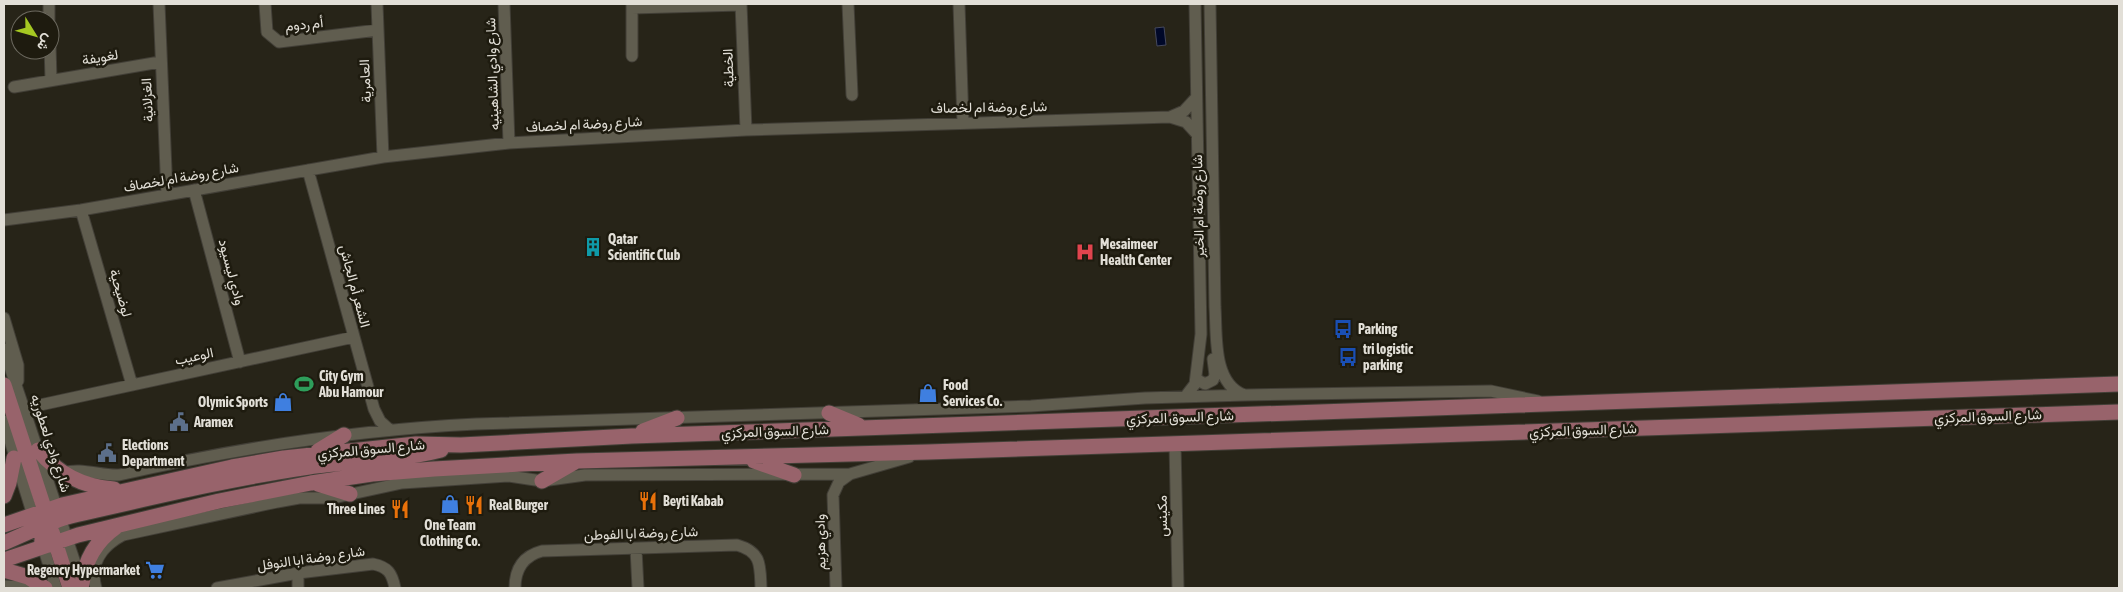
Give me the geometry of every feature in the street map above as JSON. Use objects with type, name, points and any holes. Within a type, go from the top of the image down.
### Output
[{"type":"main road","name":"شارع السوق المركزي","points":[[4,525],[48,520],[126,490],[232,467],[312,454],[416,444],[461,445],[632,436],[2119,384]]},
{"type":"main road","points":[[10,386],[48,520],[58,536],[55,542]]},
{"type":"main road","name":"شارع السوق المركزي","points":[[4,560],[55,542],[126,522],[311,483],[390,473],[577,461],[746,458],[2119,412]]},
{"type":"main road","points":[[829,413],[864,428]]},
{"type":"main road","points":[[632,436],[677,418]]},
{"type":"main road","points":[[312,454],[344,435]]},
{"type":"main road","points":[[4,543],[48,520],[232,480],[310,467],[416,456],[461,445]]},
{"type":"main road","points":[[38,450],[64,473],[92,486],[126,490]]},
{"type":"main road","points":[[4,496],[9,483],[14,458]]},
{"type":"main road","points":[[746,458],[794,475]]},
{"type":"main road","points":[[542,481],[577,461]]},
{"type":"main road","points":[[311,483],[350,494]]},
{"type":"main road","points":[[48,520],[43,531],[55,542],[83,587]]},
{"type":"main road","points":[[83,587],[86,565],[95,547],[109,533],[126,522]]},
{"type":"main road","points":[[4,570],[28,577],[45,588]]},
{"type":"street","name":"الغزلانية","points":[[159,4],[167,194]]},
{"type":"street","name":"أم ردوم","points":[[265,4],[267,32],[279,42],[378,30]]},
{"type":"street","name":"العامرية","points":[[377,4],[383,157]]},
{"type":"street","name":"شارع وادي الشاهينيه","points":[[504,4],[509,143]]},
{"type":"street","points":[[632,56],[632,6],[741,4]]},
{"type":"street","name":"الخطية","points":[[741,4],[746,130]]},
{"type":"street","points":[[848,4],[852,95]]},
{"type":"street","points":[[959,4],[963,123]]},
{"type":"street","name":"شارع روضة ام الخير","points":[[1185,397],[1193,388],[1196,379],[1202,320],[1195,4]]},
{"type":"street","name":"شارع روضة ام الخير","points":[[1210,4],[1216,324],[1219,357],[1224,374],[1232,388],[1246,395]]},
{"type":"street","points":[[50,60],[51,80]]},
{"type":"street","name":"لغويفة","points":[[14,87],[160,62]]},
{"type":"street","points":[[1170,117],[1184,111],[1196,98]]},
{"type":"street","name":"شارع روضة ام لخصاف","points":[[4,220],[81,210],[383,157],[509,143],[746,130],[1170,117],[1186,122],[1197,134]]},
{"type":"street","name":"الشعر أم الجاش","points":[[308,170],[374,409],[380,421],[390,430]]},
{"type":"street","name":"وادي ليسيود","points":[[194,190],[240,362]]},
{"type":"street","name":"لوضيحية","points":[[81,210],[132,385]]},
{"type":"street","name":"شارع وادي لعطوريه","points":[[4,318],[18,366],[10,386]]},
{"type":"street","points":[[1196,379],[1205,384],[1214,378],[1212,344],[1216,324]]},
{"type":"street","name":"الوعيب","points":[[40,405],[354,337]]},
{"type":"street","name":"شارع وادي لعطوريه","points":[[4,349],[10,386],[38,450],[48,520]]},
{"type":"street","name":"شارع السوق المركزي","points":[[64,473],[73,471],[119,475],[219,453],[364,432],[476,424],[1031,406],[1246,395],[1491,391],[1555,405]]},
{"type":"street","points":[[364,432],[372,422],[374,409]]},
{"type":"street","points":[[4,421],[14,458],[48,520]]},
{"type":"street","name":"مكينس","points":[[1175,444],[1178,588]]},
{"type":"street","name":"شارع السوق المركزي","points":[[83,587],[93,576],[96,560],[107,544],[123,534],[299,498],[323,499],[389,485],[488,476],[508,476],[542,481],[586,475],[850,474],[928,452]]},
{"type":"street","name":"وادي هزيم","points":[[815,474],[826,483],[833,495]]},
{"type":"street","name":"وادي هزيم","points":[[836,588],[833,495],[839,482],[850,474]]},
{"type":"street","points":[[55,542],[56,588]]},
{"type":"street","name":"شارع روضة ابا الفوطن","points":[[515,588],[518,568],[524,559],[542,551],[737,545],[748,548],[754,553],[759,562],[761,588]]},
{"type":"street","points":[[636,549],[638,588]]},
{"type":"street","name":"شارع روضة ابا النوفل","points":[[217,588],[298,573],[373,564],[382,566],[390,571],[395,588]]},
{"type":"street","points":[[298,573],[298,588]]},
{"type":"street","points":[[4,586],[40,588]]},
{"type":"water","points":[[1164,27],[1166,45],[1157,46],[1155,28]]},
{"type":"place","name":"Qatar Scientific Club","points":[[593,247]]},
{"type":"place","name":"Mesaimeer Health Center","points":[[1085,252]]},
{"type":"place","name":"Parking","points":[[1343,329]]},
{"type":"place","name":"tri logistic parking","points":[[1348,357]]},
{"type":"place","name":"City Gym Abu Hamour","points":[[304,384]]},
{"type":"place","name":"Food Services Co.","points":[[928,393]]},
{"type":"place","name":"Olymic Sports","points":[[283,402]]},
{"type":"place","name":"Aramex","points":[[179,422]]},
{"type":"place","name":"Elections Department","points":[[107,453]]},
{"type":"place","name":"Beyti Kabab","points":[[648,501]]},
{"type":"place","name":"One Team Clothing Co.","points":[[450,504]]},
{"type":"place","name":"Real Burger","points":[[474,505]]},
{"type":"place","name":"Three Lines","points":[[400,509]]},
{"type":"place","name":"Regency Hypermarket","points":[[155,570]]}]
